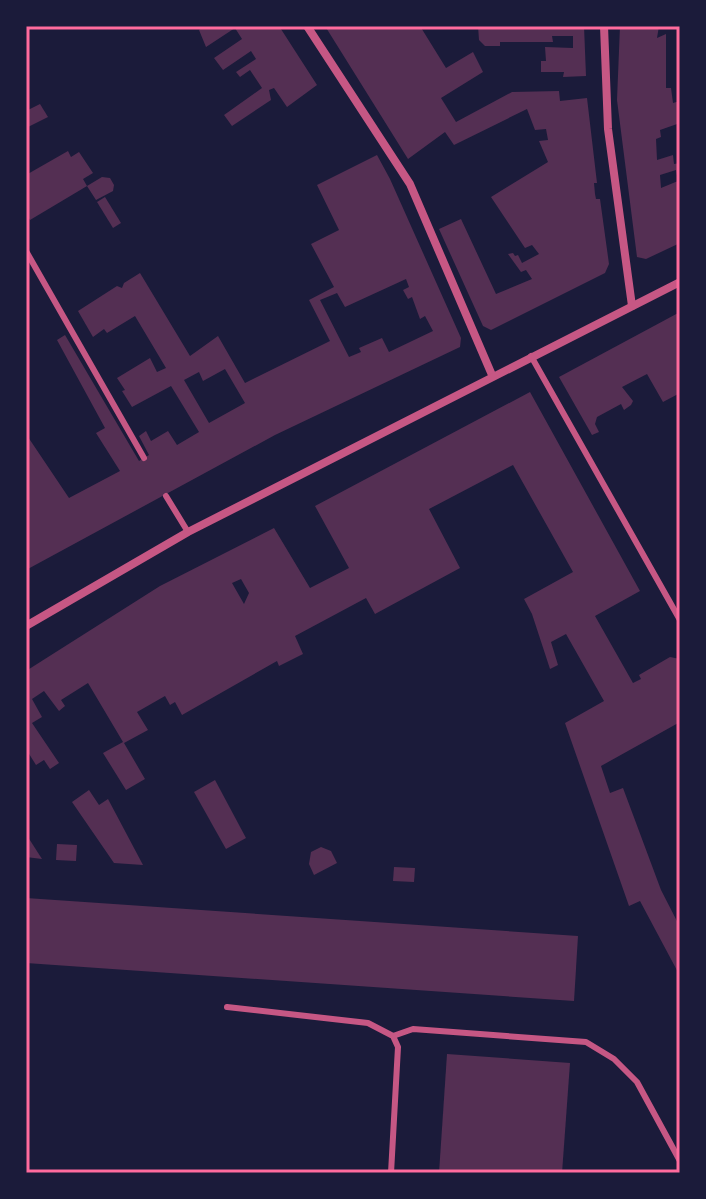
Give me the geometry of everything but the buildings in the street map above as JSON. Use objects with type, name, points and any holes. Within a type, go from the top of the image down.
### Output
[{"type":"street","points":[[307,26],[410,184],[492,375]]},
{"type":"street","points":[[604,26],[608,129],[632,306]]},
{"type":"street","points":[[26,626],[188,532],[680,282]]},
{"type":"lane","points":[[26,251],[144,458]]},
{"type":"lane","points":[[531,356],[680,620]]},
{"type":"lane","points":[[166,496],[188,532]]},
{"type":"lane","points":[[227,1007],[368,1023],[393,1036],[398,1047],[391,1173]]},
{"type":"lane","points":[[393,1036],[413,1029],[586,1042],[614,1059],[637,1082],[680,1161]]}]
